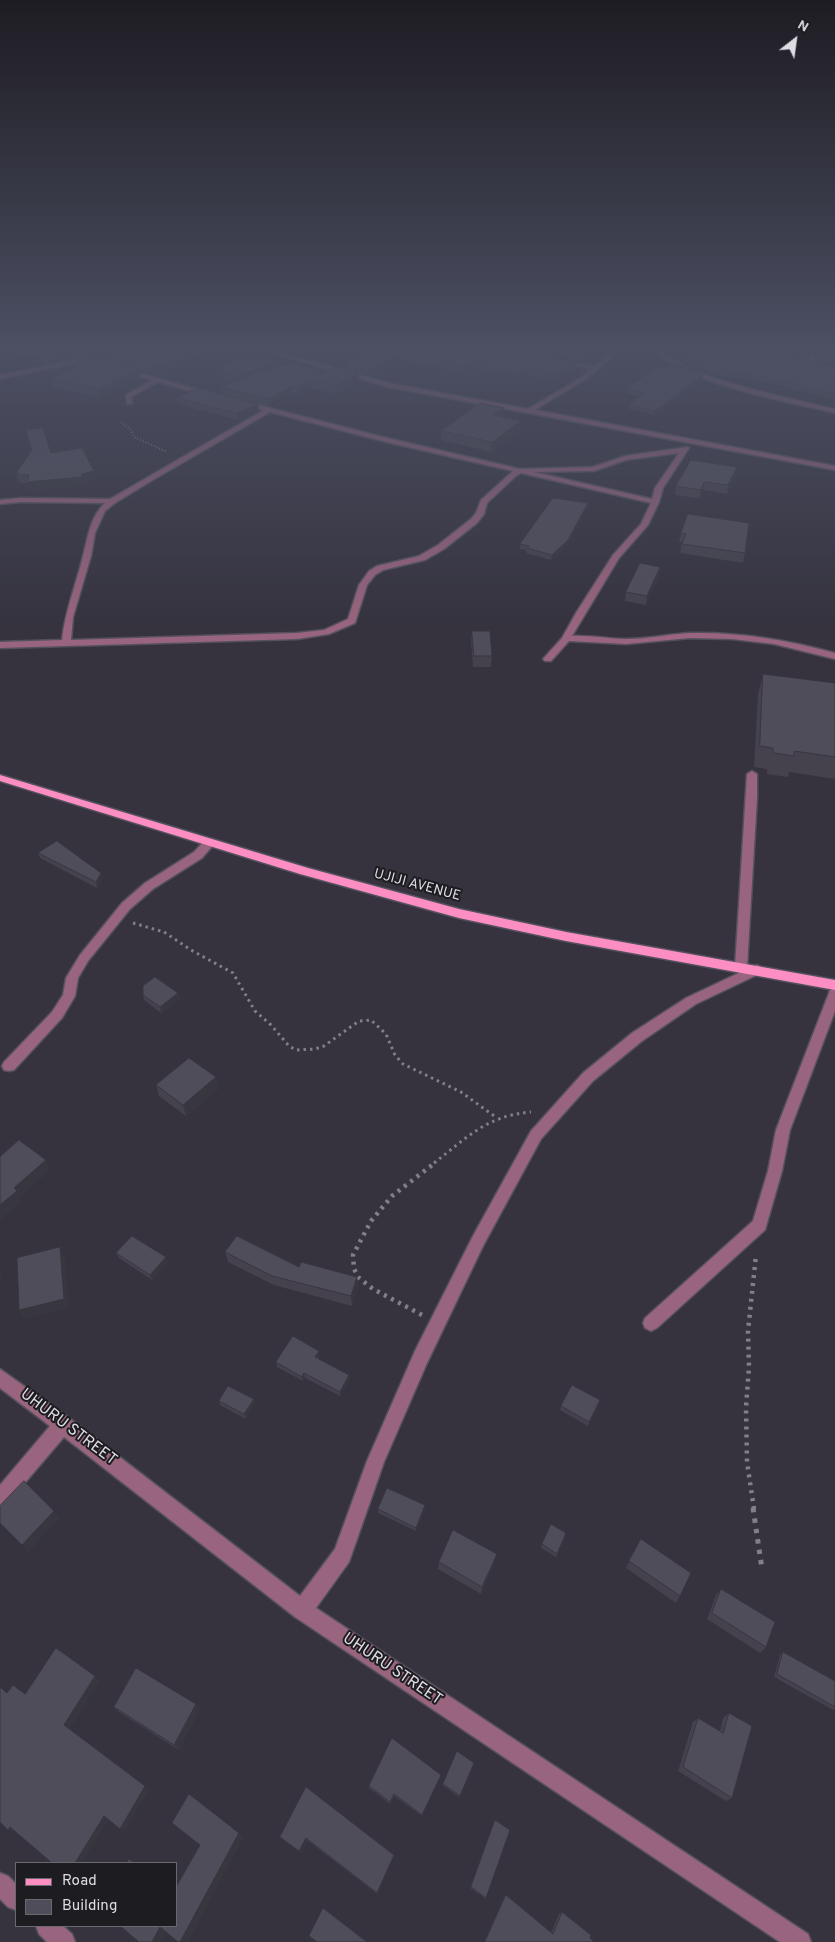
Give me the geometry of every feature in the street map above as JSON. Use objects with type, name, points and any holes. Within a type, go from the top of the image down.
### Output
[{"type":"main road","name":"UJIJI AVENUE","points":[[0,778],[209,843],[407,900],[514,926],[835,985]]},
{"type":"street","points":[[66,643],[69,617],[87,556],[91,533],[102,510],[112,501],[209,444]]},
{"type":"street","points":[[402,444],[655,502]]},
{"type":"street","points":[[548,659],[566,639],[616,557],[644,525],[655,502],[659,488],[683,450],[690,444]]},
{"type":"street","points":[[707,444],[835,468]]},
{"type":"street","points":[[0,645],[297,636],[337,629],[352,621],[363,585],[368,576],[376,569],[422,558],[441,547],[474,521],[480,514],[484,502],[507,479],[519,471],[594,469],[625,458],[683,450]]},
{"type":"street","points":[[0,502],[21,500],[112,501]]},
{"type":"street","points":[[566,639],[583,637],[634,641],[691,636],[753,639],[789,643],[835,656]]},
{"type":"street","points":[[741,967],[752,774]]},
{"type":"street","points":[[9,1066],[57,1015],[69,996],[72,978],[84,958],[126,906],[149,886],[198,855],[209,843]]},
{"type":"street","points":[[302,1610],[342,1555],[376,1462],[437,1324],[478,1241],[536,1135],[588,1077],[612,1056],[691,1001],[757,970]]},
{"type":"street","points":[[651,1324],[760,1225],[783,1130],[835,993]]},
{"type":"street","name":"UHURU STREET","points":[[0,1377],[302,1610],[800,1942]]},
{"type":"street","points":[[0,1499],[63,1424]]},
{"type":"street","points":[[0,1884],[15,1898]]},
{"type":"street","points":[[47,1927],[64,1942]]},
{"type":"path","points":[[145,444],[181,459]]},
{"type":"path","points":[[117,917],[164,932],[191,950],[233,973],[255,1011],[272,1025],[289,1046],[296,1050],[315,1049],[324,1046],[359,1021],[371,1020],[386,1034],[396,1055],[403,1064],[461,1092],[497,1118]]},
{"type":"path","points":[[437,1324],[373,1288],[359,1278],[354,1269],[354,1255],[371,1221],[392,1196],[487,1123],[510,1114],[544,1109],[563,1103]]},
{"type":"path","points":[[755,1229],[757,1245],[748,1331],[747,1462],[762,1569]]},
{"type":"building","points":[[30,444],[48,444],[51,453],[82,448],[94,471],[82,474],[82,477],[27,482],[29,475],[18,475],[19,473],[16,473],[32,450]]},
{"type":"building","points":[[691,460],[737,467],[728,485],[704,482],[701,490],[676,486]]},
{"type":"building","points":[[553,498],[588,503],[568,540],[552,555],[527,548],[529,546],[520,544]]},
{"type":"building","points":[[688,514],[749,523],[745,553],[682,544],[686,534],[681,533]]},
{"type":"building","points":[[640,563],[660,567],[647,596],[626,592]]},
{"type":"building","points":[[472,631],[490,631],[492,656],[474,656]]},
{"type":"building","points":[[763,674],[835,683],[835,757],[794,751],[794,756],[773,753],[773,748],[760,746]]},
{"type":"building","points":[[57,841],[101,873],[96,882],[38,853]]},
{"type":"building","points":[[155,977],[178,993],[160,1007],[143,995],[143,986]]},
{"type":"building","points":[[189,1058],[216,1077],[183,1105],[156,1085]]},
{"type":"building","points":[[19,1140],[46,1160],[14,1188],[17,1191],[0,1205],[0,1157]]},
{"type":"building","points":[[132,1236],[166,1257],[150,1275],[116,1253]]},
{"type":"building","points":[[237,1236],[299,1267],[301,1262],[357,1277],[351,1296],[272,1276],[225,1252]]},
{"type":"building","points":[[60,1247],[64,1299],[19,1310],[17,1258]]},
{"type":"building","points":[[293,1336],[319,1351],[315,1357],[349,1375],[340,1392],[304,1373],[302,1377],[276,1362]]},
{"type":"building","points":[[572,1385],[600,1400],[589,1422],[561,1406]]},
{"type":"building","points":[[228,1386],[254,1399],[244,1414],[219,1401]]},
{"type":"building","points":[[24,1481],[54,1511],[22,1545],[0,1523],[0,1506]]},
{"type":"building","points":[[387,1488],[425,1505],[416,1528],[378,1509]]},
{"type":"building","points":[[551,1524],[566,1533],[557,1554],[542,1544]]},
{"type":"building","points":[[453,1530],[497,1554],[482,1587],[439,1562]]},
{"type":"building","points":[[641,1539],[691,1573],[680,1596],[629,1561]]},
{"type":"building","points":[[721,1589],[775,1622],[766,1647],[712,1613]]},
{"type":"building","points":[[56,1648],[95,1676],[64,1725],[145,1786],[120,1829],[104,1816],[76,1862],[51,1862],[10,1827],[8,1830],[0,1822],[0,1687],[7,1693],[13,1685],[25,1694]]},
{"type":"building","points":[[783,1652],[835,1681],[835,1707],[777,1674]]},
{"type":"building","points":[[136,1668],[196,1704],[174,1745],[114,1707]]},
{"type":"building","points":[[729,1713],[752,1726],[732,1798],[683,1767],[698,1718],[723,1733]]},
{"type":"building","points":[[392,1738],[441,1775],[422,1815],[394,1794],[390,1802],[369,1786]]},
{"type":"building","points":[[457,1751],[474,1763],[460,1796],[443,1784]]},
{"type":"building","points":[[306,1787],[394,1855],[377,1893],[306,1838],[299,1851],[280,1837]]},
{"type":"building","points":[[189,1794],[239,1833],[180,1942],[160,1927],[178,1927],[178,1884],[200,1845],[172,1823]]},
{"type":"building","points":[[495,1820],[510,1830],[486,1898],[471,1887]]},
{"type":"building","points":[[506,1895],[553,1934],[562,1912],[591,1935],[590,1938],[594,1942],[485,1942]]},
{"type":"building","points":[[323,1908],[367,1942],[317,1942],[309,1936]]},
{"type":"building","points":[[121,1927],[160,1927],[152,1942],[139,1942]]}]
